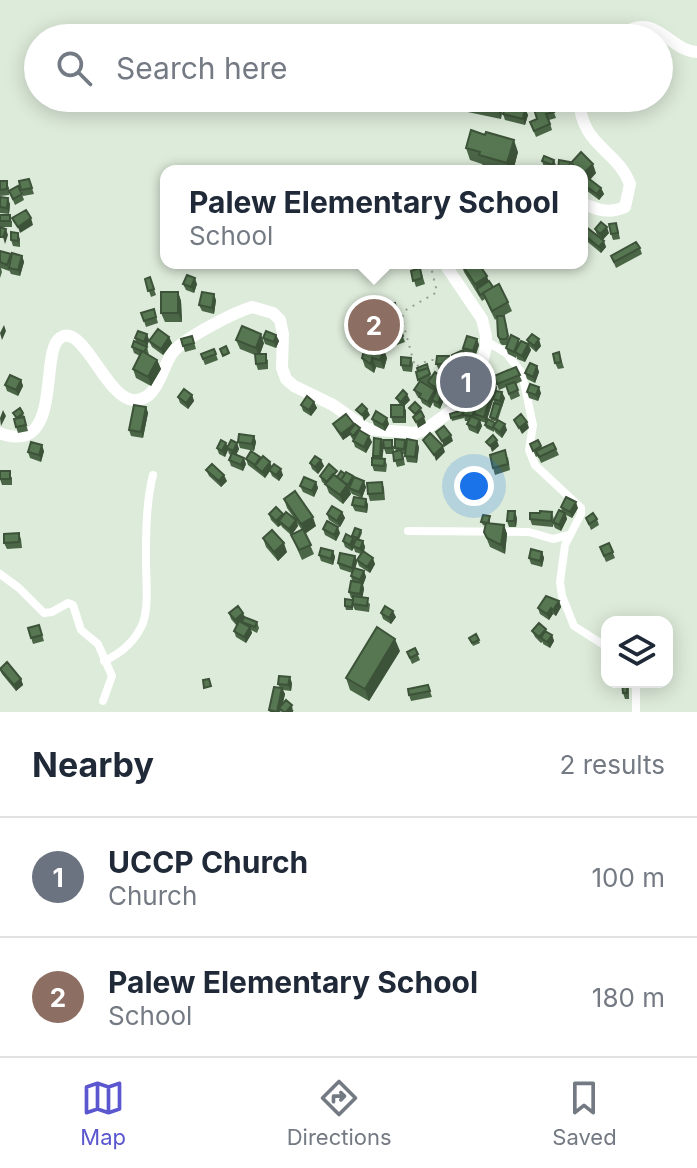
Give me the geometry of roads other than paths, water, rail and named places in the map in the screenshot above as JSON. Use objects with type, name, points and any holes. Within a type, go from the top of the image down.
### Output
[{"type":"main road","points":[[673,42],[680,48],[697,52]]},
{"type":"main road","points":[[580,112],[588,133],[621,168],[630,184],[625,207],[606,212],[588,205]]},
{"type":"main road","points":[[0,433],[13,438],[23,436],[37,425],[48,395],[52,348],[59,338],[73,336],[116,392],[134,400],[144,399],[151,394],[166,363],[181,345],[247,308],[273,313],[280,320],[283,334],[282,368],[286,379],[294,386],[333,405],[361,426],[375,431],[406,434],[420,431],[468,400],[477,383],[486,341],[482,319],[448,269]]},
{"type":"street","points":[[486,341],[506,353],[522,373],[533,425],[529,450],[535,465],[581,508],[562,557],[560,582],[564,606],[574,626],[601,643]]},
{"type":"street","points":[[104,661],[121,654],[143,622],[146,531],[153,475]]},
{"type":"street","points":[[408,531],[529,532],[553,539],[569,535]]},
{"type":"street","points":[[0,574],[44,613],[68,603],[73,605],[81,630],[98,644],[113,678],[103,701]]},
{"type":"street","points":[[636,688],[636,712]]},
{"type":"place","name":"Palew Elementary School","points":[[374,325]]},
{"type":"place","name":"UCCP Church","points":[[466,382]]}]
